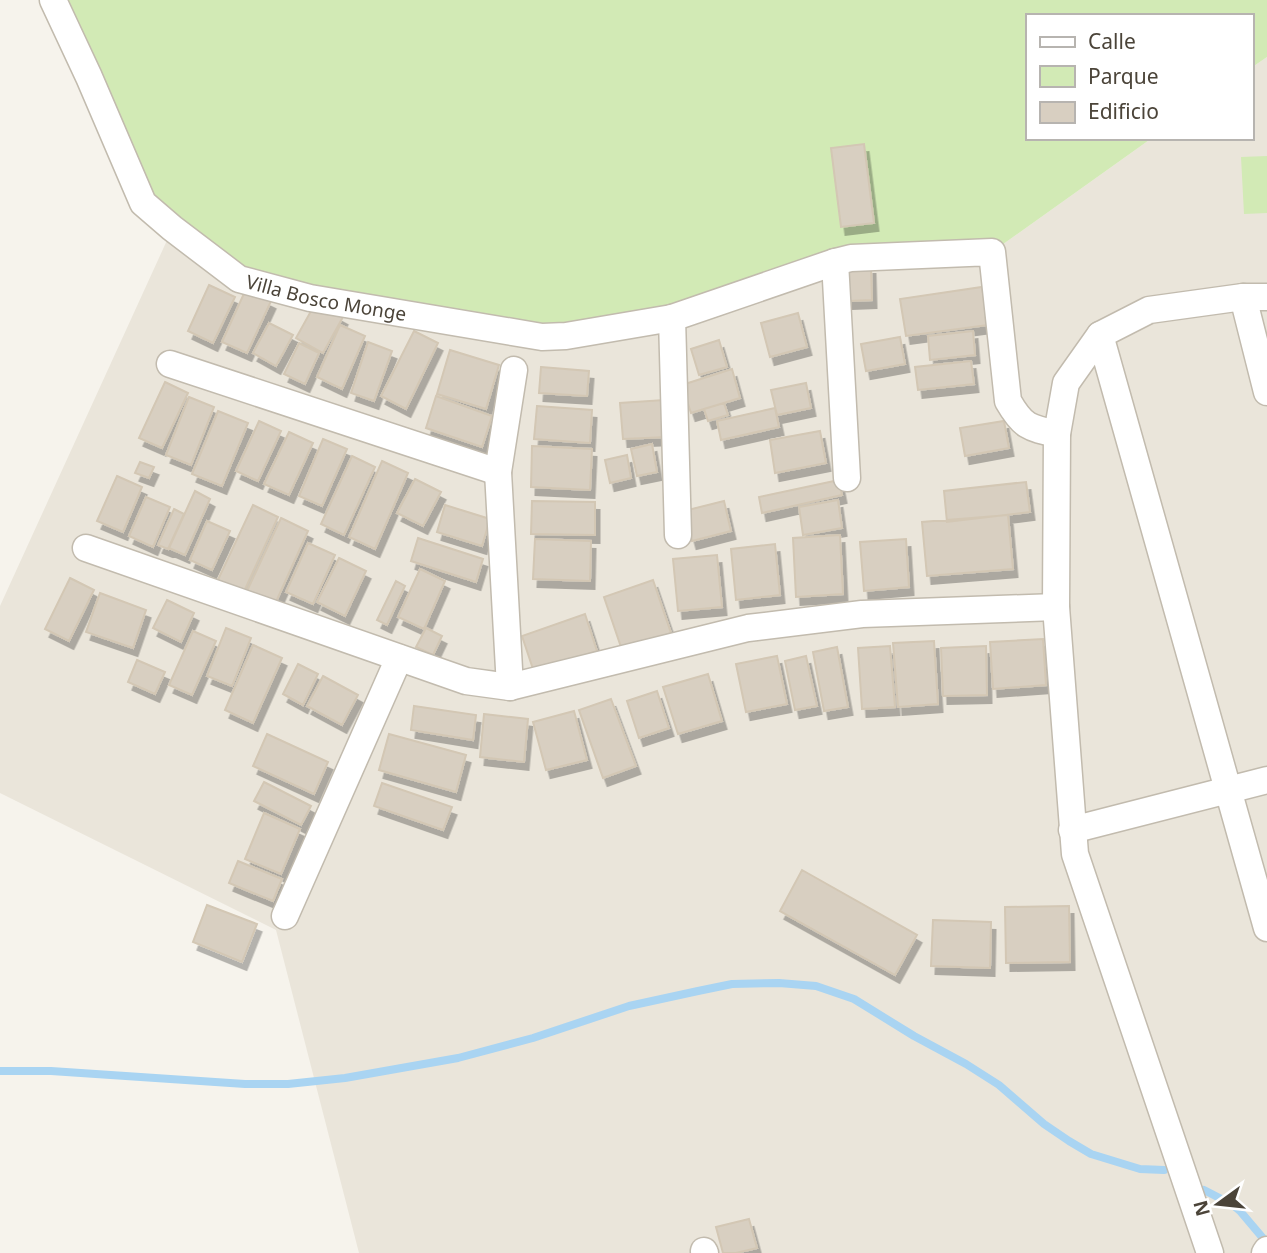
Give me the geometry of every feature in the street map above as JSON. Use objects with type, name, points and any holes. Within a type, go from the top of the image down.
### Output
[{"type":"street","name":"Villa Bosco Monge","points":[[54,0],[143,203],[239,279],[310,298],[542,337],[566,336],[673,318],[851,258],[992,252],[1009,401],[1016,415],[1029,428],[1057,434]]},
{"type":"street","points":[[835,262],[847,478]]},
{"type":"street","points":[[1210,1253],[1075,854],[1056,607],[1057,434],[1066,383],[1100,335],[1149,310],[1255,297],[1267,392]]},
{"type":"street","points":[[673,318],[678,535]]},
{"type":"street","points":[[1100,335],[1267,928]]},
{"type":"street","points":[[170,364],[498,472]]},
{"type":"street","points":[[510,687],[498,472],[514,370]]},
{"type":"street","points":[[86,548],[466,681],[510,687],[748,628],[862,614],[1056,607]]},
{"type":"street","points":[[285,916],[399,658]]},
{"type":"street","points":[[1072,830],[1267,780]]},
{"type":"shaded area","points":[[1267,57],[1267,1253],[359,1253],[276,930],[0,793],[0,606],[174,225],[839,253],[992,252],[1149,140],[1253,140],[1253,67]]},
{"type":"green space","points":[[60,0],[1267,0],[1267,57],[1253,67],[1253,14],[1026,14],[1026,140],[1149,140],[992,252],[839,253],[672,313],[518,331],[238,276],[145,199]]},
{"type":"green space","points":[[1267,156],[1267,213],[1244,214],[1241,157]]},
{"type":"building","points":[[864,144],[874,223],[841,227],[831,148]]},
{"type":"building","points":[[847,266],[871,266],[872,300],[848,301]]},
{"type":"building","points":[[209,285],[235,297],[213,343],[188,331]]},
{"type":"building","points":[[982,287],[988,325],[906,336],[900,299]]},
{"type":"building","points":[[246,289],[271,301],[247,353],[222,342]]},
{"type":"building","points":[[316,302],[343,317],[323,353],[296,338]]},
{"type":"building","points":[[798,313],[807,347],[770,357],[761,323]]},
{"type":"building","points":[[269,323],[293,335],[276,366],[253,353]]},
{"type":"building","points":[[340,325],[365,336],[342,389],[317,377]]},
{"type":"building","points":[[414,331],[438,343],[406,409],[381,396]]},
{"type":"building","points":[[973,331],[975,355],[930,360],[928,336]]},
{"type":"building","points":[[900,337],[905,364],[866,371],[861,344]]},
{"type":"building","points":[[719,340],[727,367],[699,375],[691,349]]},
{"type":"building","points":[[368,342],[392,351],[374,401],[351,393]]},
{"type":"building","points":[[299,343],[319,353],[305,384],[284,374]]},
{"type":"building","points":[[450,350],[499,365],[486,409],[437,394]]},
{"type":"building","points":[[971,361],[974,384],[918,390],[915,367]]},
{"type":"building","points":[[541,367],[589,371],[587,396],[539,393]]},
{"type":"building","points":[[732,369],[740,398],[691,413],[682,385]]},
{"type":"building","points":[[165,382],[188,393],[162,448],[139,438]]},
{"type":"building","points":[[806,383],[811,408],[777,415],[771,390]]},
{"type":"building","points":[[436,396],[492,416],[482,447],[426,428]]},
{"type":"building","points":[[189,397],[214,407],[191,465],[166,455]]},
{"type":"building","points":[[664,400],[667,437],[623,439],[620,403]]},
{"type":"building","points":[[724,403],[728,415],[708,421],[704,409]]},
{"type":"building","points":[[537,406],[592,410],[590,443],[534,439]]},
{"type":"building","points":[[775,408],[779,427],[721,440],[717,421]]},
{"type":"building","points":[[218,411],[248,423],[222,486],[192,474]]},
{"type":"building","points":[[259,421],[281,431],[258,481],[236,471]]},
{"type":"building","points":[[1004,421],[1009,448],[965,456],[960,428]]},
{"type":"building","points":[[820,431],[826,463],[775,473],[770,440]]},
{"type":"building","points":[[289,432],[313,443],[289,495],[264,484]]},
{"type":"building","points":[[323,439],[347,449],[322,506],[299,496]]},
{"type":"building","points":[[652,444],[657,472],[637,476],[631,449]]},
{"type":"building","points":[[532,446],[592,449],[590,490],[531,487]]},
{"type":"building","points":[[627,455],[631,478],[610,483],[605,460]]},
{"type":"building","points":[[352,456],[375,467],[344,535],[321,524]]},
{"type":"building","points":[[382,461],[408,473],[375,549],[349,537]]},
{"type":"building","points":[[140,462],[154,467],[149,478],[135,473]]},
{"type":"building","points":[[117,476],[142,487],[123,532],[97,521]]},
{"type":"building","points":[[415,479],[441,492],[423,526],[397,513]]},
{"type":"building","points":[[839,480],[842,495],[762,513],[759,497]]},
{"type":"building","points":[[1026,482],[1030,512],[947,522],[944,491]]},
{"type":"building","points":[[195,491],[210,499],[185,555],[169,548]]},
{"type":"building","points":[[146,497],[170,507],[153,547],[129,536]]},
{"type":"building","points":[[838,500],[842,528],[803,535],[799,507]]},
{"type":"building","points":[[532,501],[595,502],[595,535],[531,534]]},
{"type":"building","points":[[724,501],[731,531],[692,541],[684,511]]},
{"type":"building","points":[[253,505],[278,517],[242,596],[216,584]]},
{"type":"building","points":[[445,505],[490,519],[482,546],[437,532]]},
{"type":"building","points":[[174,509],[184,514],[168,549],[158,545]]},
{"type":"building","points":[[1008,515],[1013,569],[927,576],[922,522]]},
{"type":"building","points":[[281,518],[308,531],[275,604],[247,591]]},
{"type":"building","points":[[207,521],[230,531],[212,570],[190,560]]},
{"type":"building","points":[[840,535],[843,594],[796,597],[793,538]]},
{"type":"building","points":[[418,538],[483,559],[476,582],[411,561]]},
{"type":"building","points":[[535,539],[591,541],[590,581],[533,579]]},
{"type":"building","points":[[906,539],[909,587],[864,591],[860,542]]},
{"type":"building","points":[[308,543],[335,555],[313,604],[286,592]]},
{"type":"building","points":[[775,544],[780,595],[736,600],[731,549]]},
{"type":"building","points":[[717,555],[722,607],[678,611],[673,559]]},
{"type":"building","points":[[339,558],[366,571],[345,616],[317,602]]},
{"type":"building","points":[[420,569],[445,581],[424,629],[398,617]]},
{"type":"building","points":[[70,578],[94,590],[69,641],[45,629]]},
{"type":"building","points":[[653,580],[671,633],[622,650],[604,597]]},
{"type":"building","points":[[396,581],[405,586],[387,625],[377,620]]},
{"type":"building","points":[[100,593],[146,610],[133,648],[86,632]]},
{"type":"building","points":[[167,600],[194,613],[181,642],[153,628]]},
{"type":"building","points":[[585,614],[597,651],[534,672],[522,636]]},
{"type":"building","points":[[226,628],[251,638],[232,686],[207,676]]},
{"type":"building","points":[[426,628],[442,636],[433,655],[416,647]]},
{"type":"building","points":[[193,631],[216,641],[192,695],[169,685]]},
{"type":"building","points":[[1043,639],[1046,685],[993,689],[990,642]]},
{"type":"building","points":[[934,641],[938,704],[898,707],[893,643]]},
{"type":"building","points":[[253,645],[282,658],[253,723],[225,710]]},
{"type":"building","points":[[890,646],[895,707],[862,709],[858,648]]},
{"type":"building","points":[[986,646],[987,695],[943,696],[941,648]]},
{"type":"building","points":[[837,647],[848,707],[824,711],[813,652]]},
{"type":"building","points":[[777,656],[787,704],[746,712],[736,664]]},
{"type":"building","points":[[806,656],[817,706],[795,710],[785,661]]},
{"type":"building","points":[[137,660],[165,672],[155,694],[128,682]]},
{"type":"building","points":[[298,664],[318,674],[303,705],[283,694]]},
{"type":"building","points":[[708,674],[722,721],[678,734],[663,687]]},
{"type":"building","points":[[323,676],[358,695],[342,725],[307,706]]},
{"type":"building","points":[[657,691],[669,728],[639,738],[627,701]]},
{"type":"building","points":[[611,699],[636,766],[603,778],[579,710]]},
{"type":"building","points":[[414,706],[476,715],[473,740],[411,730]]},
{"type":"building","points":[[574,711],[587,760],[546,770],[533,722]]},
{"type":"building","points":[[484,714],[528,719],[524,762],[480,757]]},
{"type":"building","points":[[267,734],[328,762],[314,794],[253,766]]},
{"type":"building","points":[[389,734],[466,755],[456,792],[379,770]]},
{"type":"building","points":[[264,782],[311,806],[301,825],[254,801]]},
{"type":"building","points":[[382,783],[452,807],[443,830],[374,806]]},
{"type":"building","points":[[264,813],[300,829],[281,874],[245,859]]},
{"type":"building","points":[[238,861],[282,879],[273,901],[229,883]]},
{"type":"building","points":[[802,870],[917,935],[895,975],[780,911]]},
{"type":"building","points":[[207,905],[257,924],[242,962],[193,942]]},
{"type":"building","points":[[1069,906],[1070,962],[1006,963],[1005,907]]},
{"type":"building","points":[[933,920],[991,922],[990,968],[931,966]]},
{"type":"building","points":[[749,1219],[757,1248],[723,1253],[716,1227]]},
{"type":"waterway","points":[[0,1071],[51,1071],[245,1084],[288,1084],[345,1078],[458,1058],[533,1038],[629,1006],[732,984],[779,983],[816,986],[854,999],[966,1064],[999,1085],[1044,1124],[1091,1154],[1140,1169],[1164,1170]]},
{"type":"waterway","points":[[1204,1190],[1233,1205],[1267,1243]]}]
